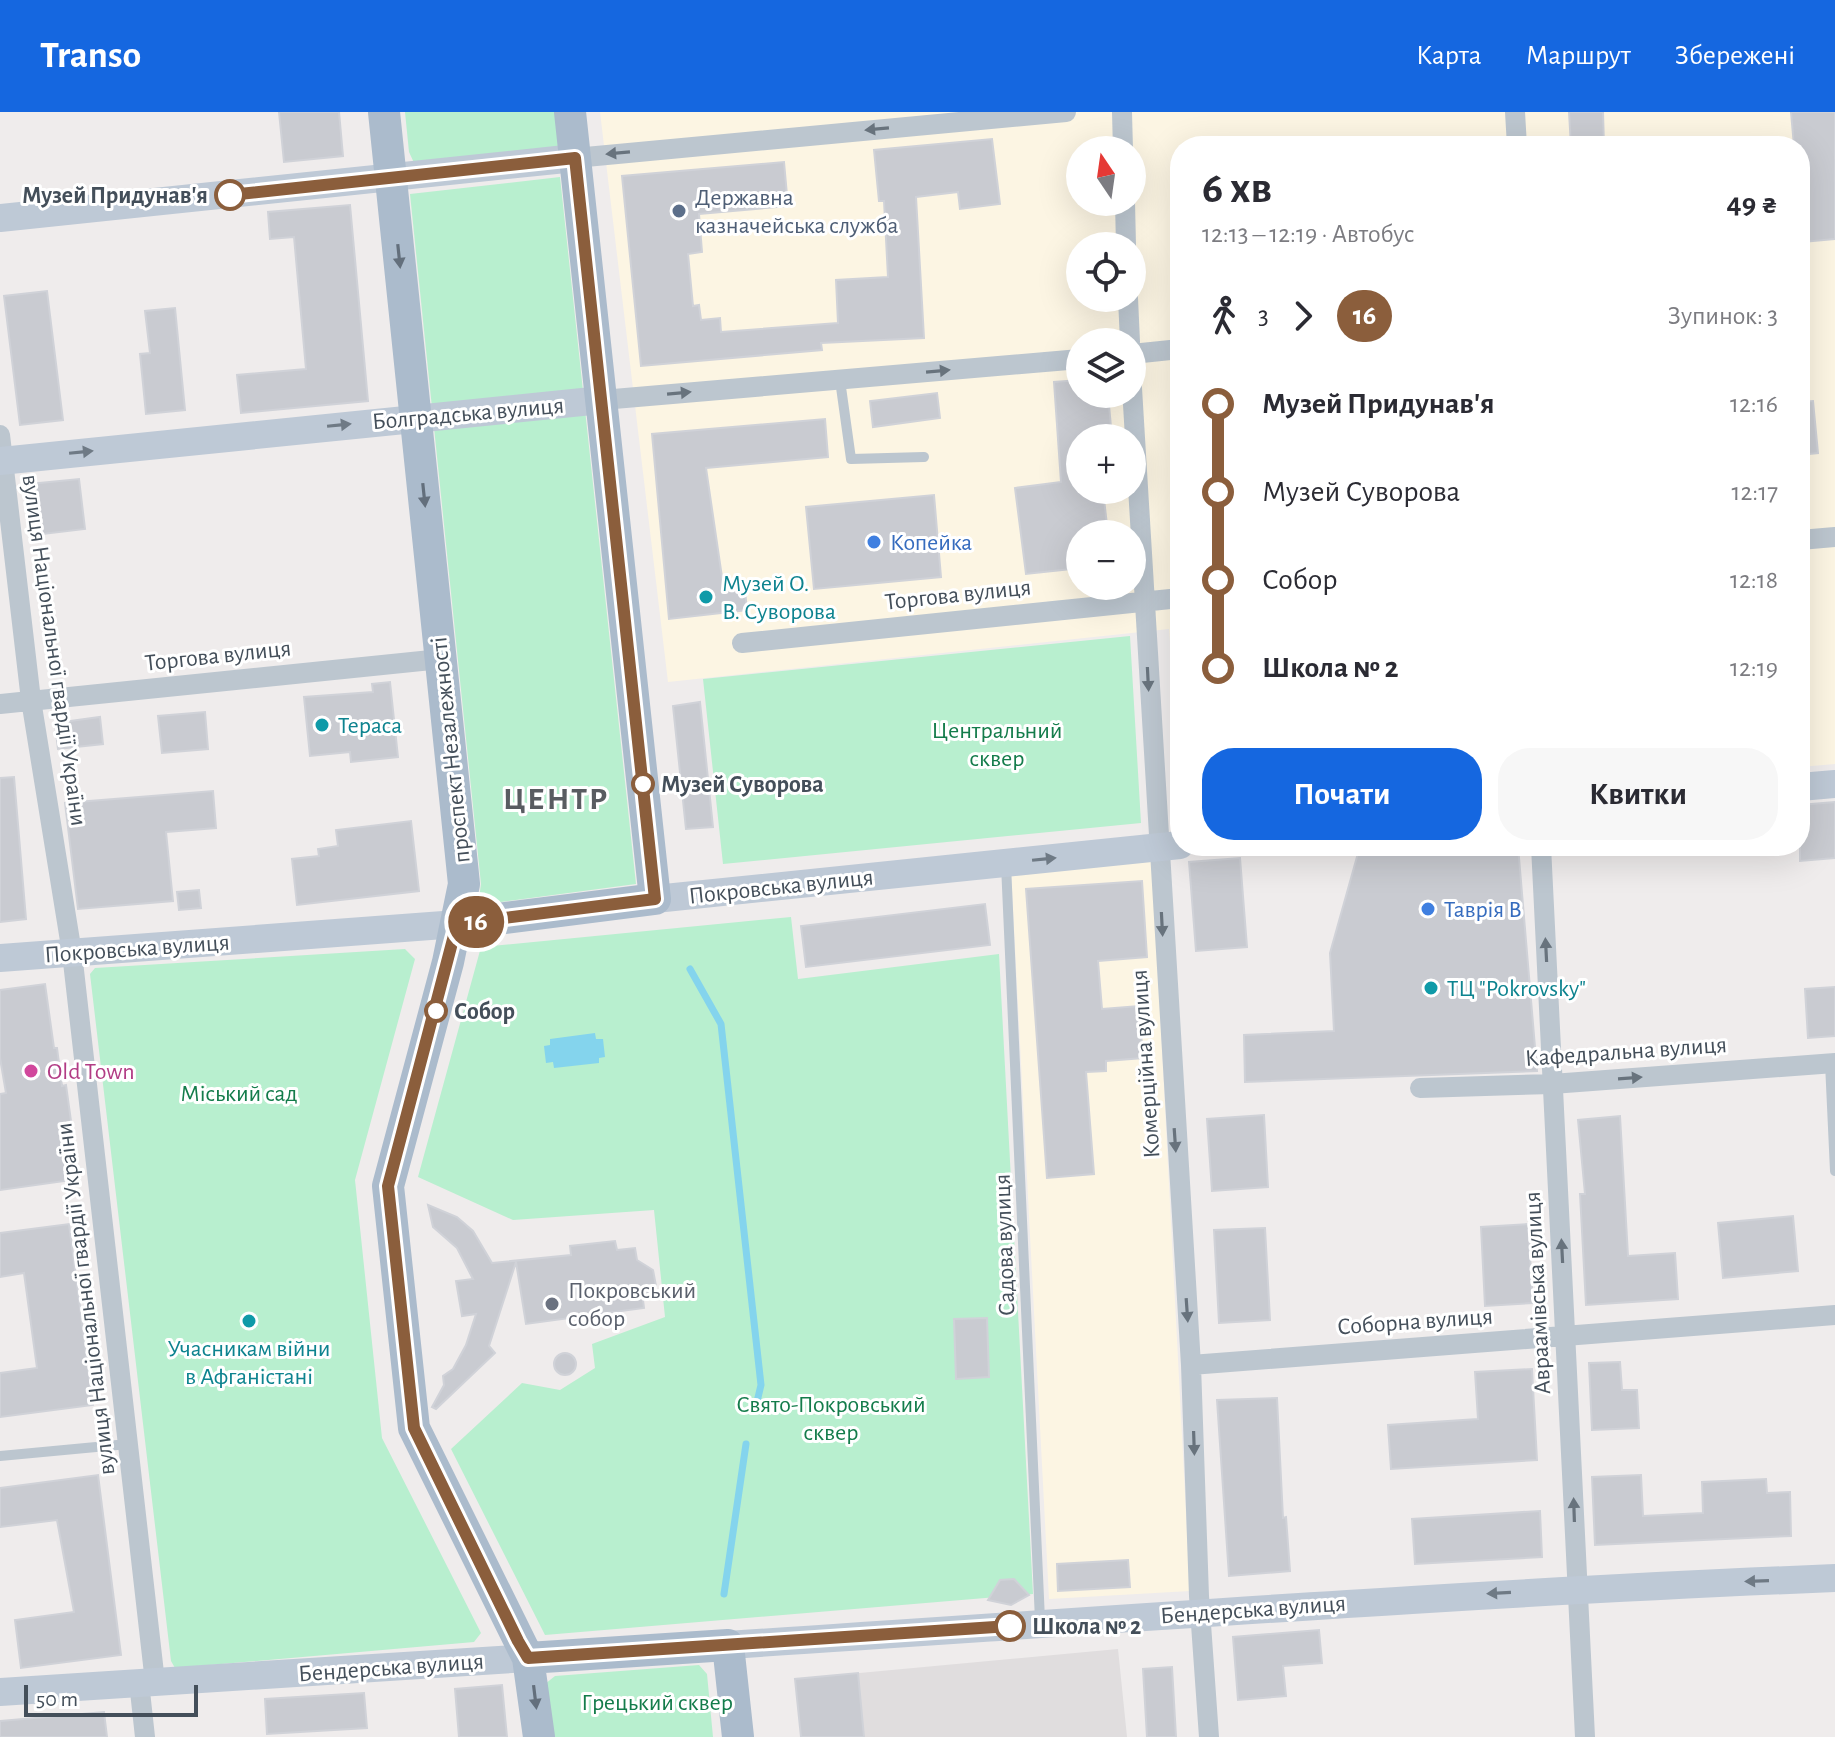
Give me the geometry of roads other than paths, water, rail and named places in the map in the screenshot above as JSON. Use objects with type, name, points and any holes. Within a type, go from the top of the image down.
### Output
[{"type":"main road","name":"проспект Незалежності","points":[[384,112],[464,884],[457,924],[388,1186],[414,1428],[528,1658],[539,1737]]},
{"type":"main road","points":[[570,112],[655,899]]},
{"type":"main road","points":[[0,218],[575,158]]},
{"type":"main road","name":"Болградська вулиця","points":[[1,452],[602,400]]},
{"type":"main road","points":[[1810,786],[1835,784]]},
{"type":"main road","name":"Покровська вулиця","points":[[0,958],[457,924],[655,899],[1169,846]]},
{"type":"main road","name":"Бендерська вулиця","points":[[0,1692],[1041,1625],[1200,1611],[1577,1588],[1835,1578]]},
{"type":"main road","points":[[728,1645],[738,1737]]},
{"type":"street","points":[[575,158],[1066,112]]},
{"type":"street","points":[[1122,112],[1123,136]]},
{"type":"street","points":[[1515,112],[1516,136]]},
{"type":"street","points":[[1146,353],[1170,350]]},
{"type":"street","name":"Болградська вулиця","points":[[602,400],[1066,360]]},
{"type":"street","name":"Комерційна вулиця","points":[[1133,408],[1143,602],[1169,846],[1200,1611],[1209,1737]]},
{"type":"street","name":"вулиця Національної гвардії України","points":[[1,452],[31,700],[72,953],[128,1444],[147,1682],[145,1737]]},
{"type":"street","points":[[1810,539],[1835,537]]},
{"type":"street","name":"Торгова вулиця","points":[[742,643],[1170,599]]},
{"type":"street","name":"Торгова вулиця","points":[[0,704],[441,659]]},
{"type":"street","name":"Авраамівська вулиця","points":[[1541,856],[1585,1737]]},
{"type":"street","name":"Кафедральна вулиця","points":[[1420,1088],[1552,1084],[1832,1063]]},
{"type":"street","name":"Соборна вулиця","points":[[1191,1365],[1835,1315]]},
{"type":"lane","points":[[840,380],[851,459],[924,457]]},
{"type":"lane","name":"Садова вулиця","points":[[1006,863],[1041,1625]]},
{"type":"lane","points":[[1832,1063],[1835,1171]]},
{"type":"lane","points":[[0,1456],[128,1444]]},
{"type":"water","points":[[595,1033],[596,1039],[603,1039],[605,1057],[599,1058],[599,1063],[554,1068],[553,1062],[546,1063],[544,1046],[550,1045],[550,1039]]},
{"type":"waterway","points":[[690,969],[721,1024],[761,1385],[755,1410]]},
{"type":"waterway","points":[[724,1594],[746,1444]]},
{"type":"place","name":"Музей Придунав'я","points":[[230,195]]},
{"type":"place","name":"Державна казначейська служба","points":[[679,211]]},
{"type":"place","name":"Копейка","points":[[874,542]]},
{"type":"place","name":"Музей О. В. Суворова","points":[[706,597]]},
{"type":"place","name":"Тераса","points":[[322,725]]},
{"type":"place","name":"Музей Суворова","points":[[643,784]]},
{"type":"place","name":"Таврія В","points":[[1428,909]]},
{"type":"place","name":"ТЦ \"Pokrovsky\"","points":[[1431,988]]},
{"type":"place","name":"Собор","points":[[436,1011]]},
{"type":"place","name":"Old Town","points":[[31,1071]]},
{"type":"place","name":"Покровський собор","points":[[552,1304]]},
{"type":"place","name":"Учасникам війни в Афганістані","points":[[249,1321]]},
{"type":"place","name":"Школа № 2","points":[[1010,1626]]},
{"type":"district","name":"ЦЕНТР","points":[[556,798]]},
{"type":"park label","name":"Центральний сквер","points":[[997,744]]},
{"type":"park label","name":"Міський сад","points":[[239,1093]]},
{"type":"park label","name":"Свято-Покровський сквер","points":[[831,1418]]},
{"type":"park label","name":"Грецький сквер","points":[[657,1702]]}]
